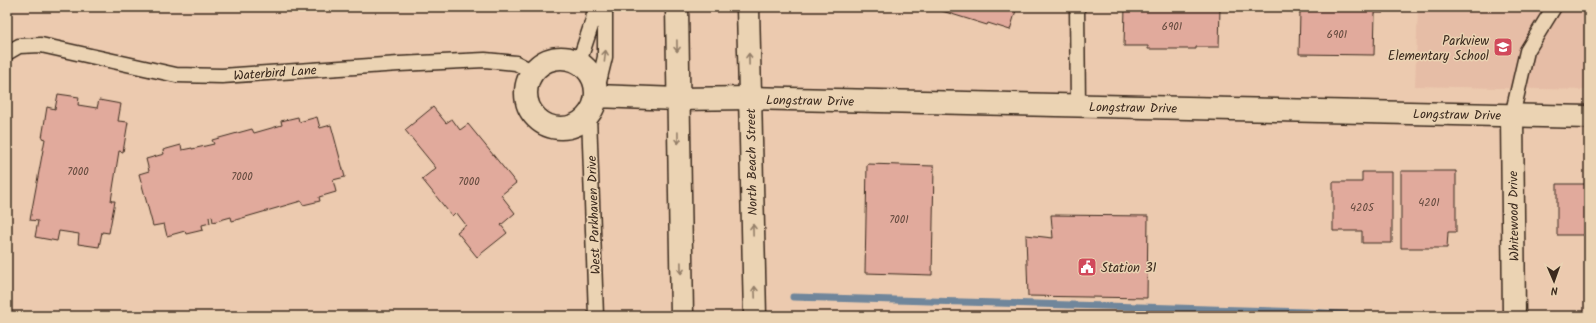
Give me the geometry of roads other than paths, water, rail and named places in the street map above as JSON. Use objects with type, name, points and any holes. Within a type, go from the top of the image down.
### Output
[{"type":"street","points":[[677,7],[682,316]]},
{"type":"street","name":"North Beach Street","points":[[748,7],[755,316]]},
{"type":"street","points":[[569,59],[579,62],[586,68],[596,86],[594,102],[582,122],[563,128],[544,124],[530,110],[526,90],[533,72],[539,64],[549,60],[569,59]]},
{"type":"street","name":"Longstraw Drive","points":[[678,99],[750,98],[1589,117]]},
{"type":"street","points":[[594,102],[678,99]]},
{"type":"street","name":"Whitewood Drive","points":[[1512,116],[1514,316]]},
{"type":"lane","points":[[579,62],[593,20],[595,7]]},
{"type":"lane","name":"West Parkhaven Drive","points":[[596,316],[594,102],[605,57],[604,7]]},
{"type":"lane","points":[[1078,7],[1078,106]]},
{"type":"lane","points":[[1512,116],[1527,51],[1554,7]]},
{"type":"lane","name":"Waterbird Lane","points":[[13,50],[41,45],[176,74],[222,76],[485,60],[516,63],[533,72]]},
{"type":"waterway","points":[[793,297],[1307,312],[1372,316]]},
{"type":"place","name":"Parkview Elementary School","points":[[1503,47]]},
{"type":"place","name":"Station 31","points":[[1087,267]]}]
